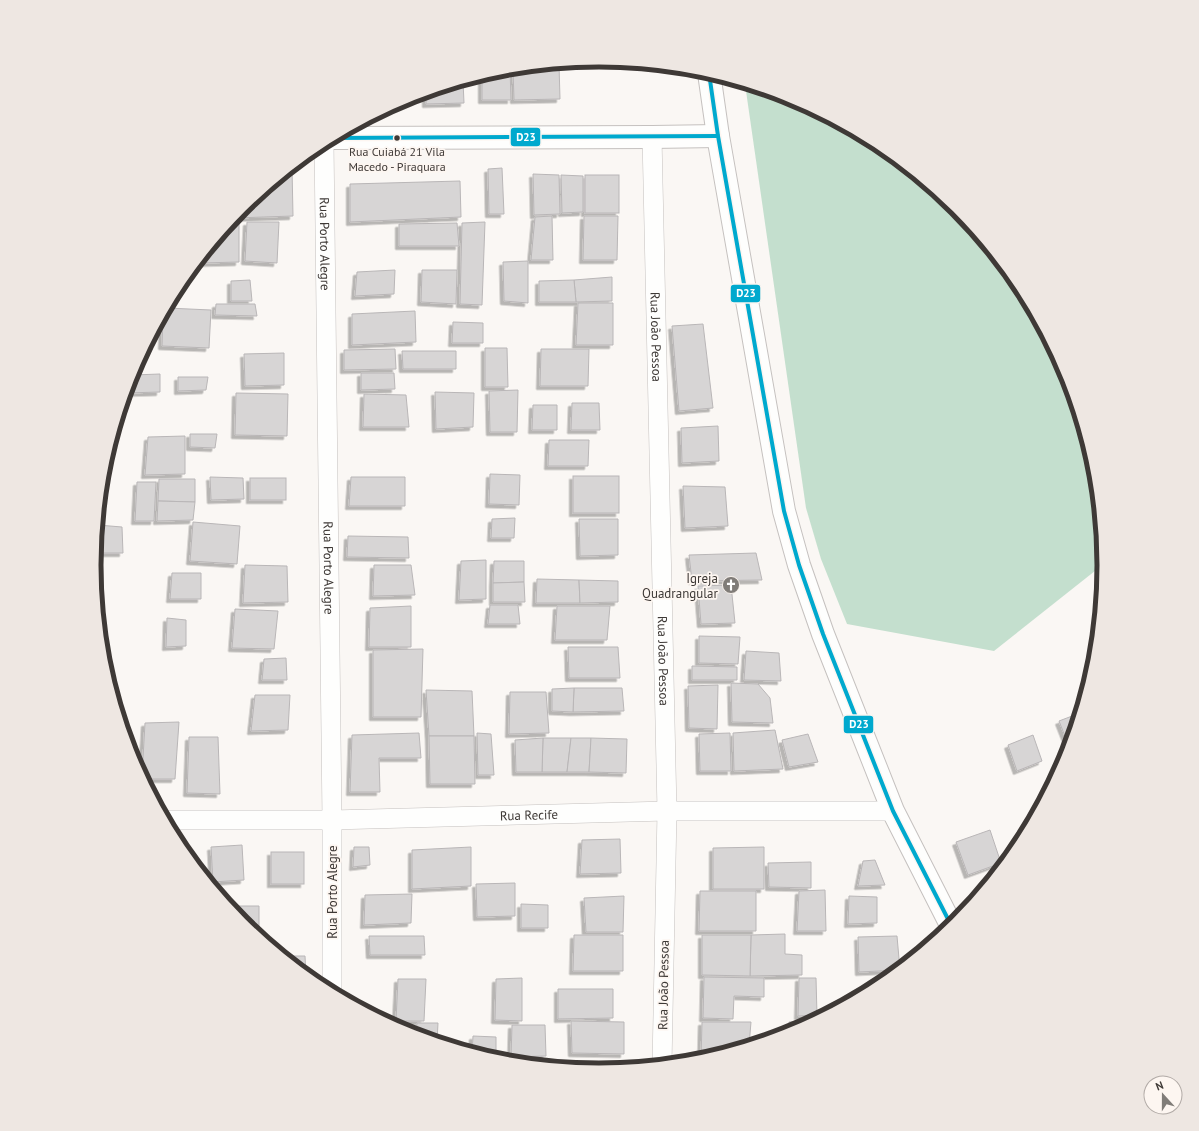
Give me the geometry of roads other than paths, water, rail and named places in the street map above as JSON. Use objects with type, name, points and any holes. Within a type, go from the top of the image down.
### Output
[{"type":"street","points":[[710,80],[718,136],[784,511],[799,565],[823,634],[893,812],[949,921]]},
{"type":"street","points":[[344,138],[718,136]]},
{"type":"street","name":"Rua João Pessoa","points":[[652,137],[667,811],[662,1060]]},
{"type":"street","name":"Rua Porto Alegre","points":[[324,150],[332,820],[332,986]]},
{"type":"street","name":"Rua Recife","points":[[171,820],[332,820],[667,811],[893,812]]},
{"type":"place","name":"Rua Cuiabá 21 Vila Macedo - Piraquara","points":[[397,138]]},
{"type":"place","name":"Igreja Quadrangular","points":[[731,585]]}]
